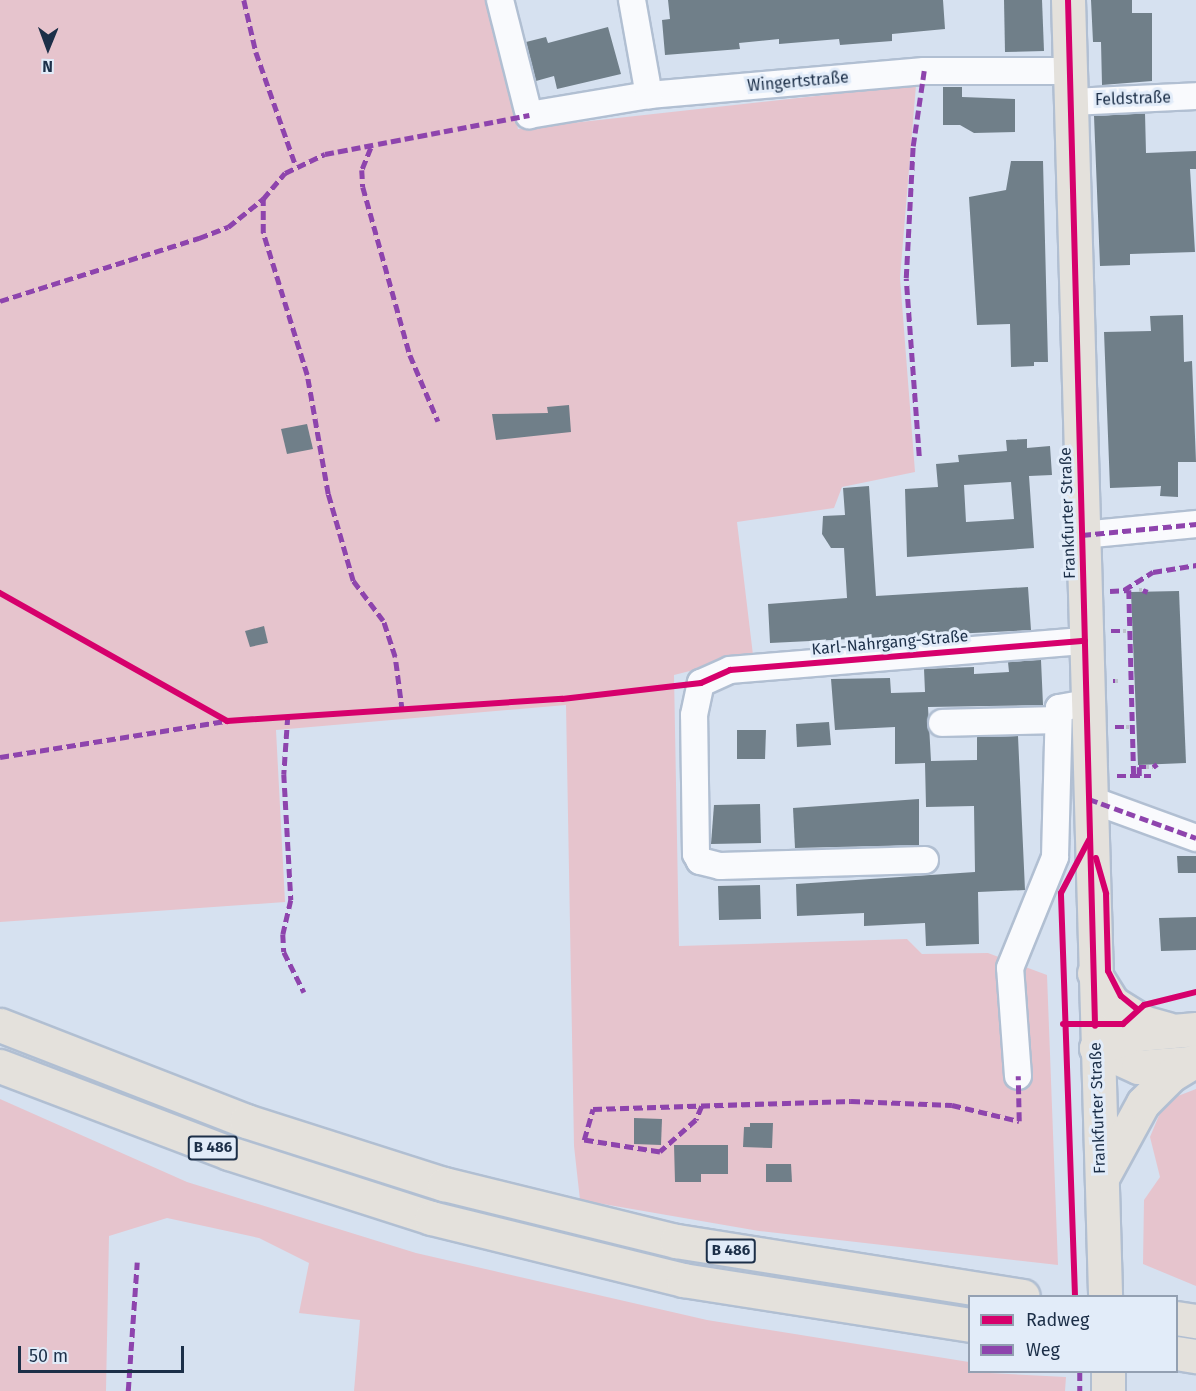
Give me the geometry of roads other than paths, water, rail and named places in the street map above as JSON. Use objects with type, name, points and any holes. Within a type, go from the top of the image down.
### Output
[{"type":"main road","name":"Frankfurter Straße","points":[[1068,0],[1096,1048],[1105,1295]]},
{"type":"main road","points":[[1094,973],[1103,991],[1132,1017],[1183,1029]]},
{"type":"main road","name":"B 486","points":[[0,1024],[246,1121],[444,1184],[676,1241],[1017,1295]]},
{"type":"main road","points":[[1096,1048],[1124,1036],[1183,1029]]},
{"type":"main road","points":[[1096,1048],[1138,1067],[1195,1061]]},
{"type":"main road","points":[[1100,1180],[1143,1103],[1171,1075],[1195,1061]]},
{"type":"main road","name":"B 486","points":[[0,1066],[229,1154],[431,1218],[683,1280],[968,1325]]},
{"type":"main road","points":[[1178,1318],[1196,1321]]},
{"type":"main road","points":[[1178,1353],[1196,1356]]},
{"type":"main road","points":[[1108,1373],[1108,1391]]},
{"type":"street","name":"Wingertstraße","points":[[500,0],[529,115],[649,95],[924,71],[1070,86]]},
{"type":"street","points":[[632,0],[649,95]]},
{"type":"street","name":"Feldstraße","points":[[1070,86],[1196,96]]},
{"type":"street","points":[[1082,535],[1196,524]]},
{"type":"street","name":"Karl-Nahrgang-Straße","points":[[925,860],[720,866],[700,861],[696,854],[694,715],[701,683],[730,670],[1085,641]]},
{"type":"street","points":[[1018,1076],[1010,968],[1055,857],[1055,720],[1059,708],[1087,703]]},
{"type":"street","points":[[942,723],[1055,720]]},
{"type":"street","points":[[1089,799],[1196,838]]}]
